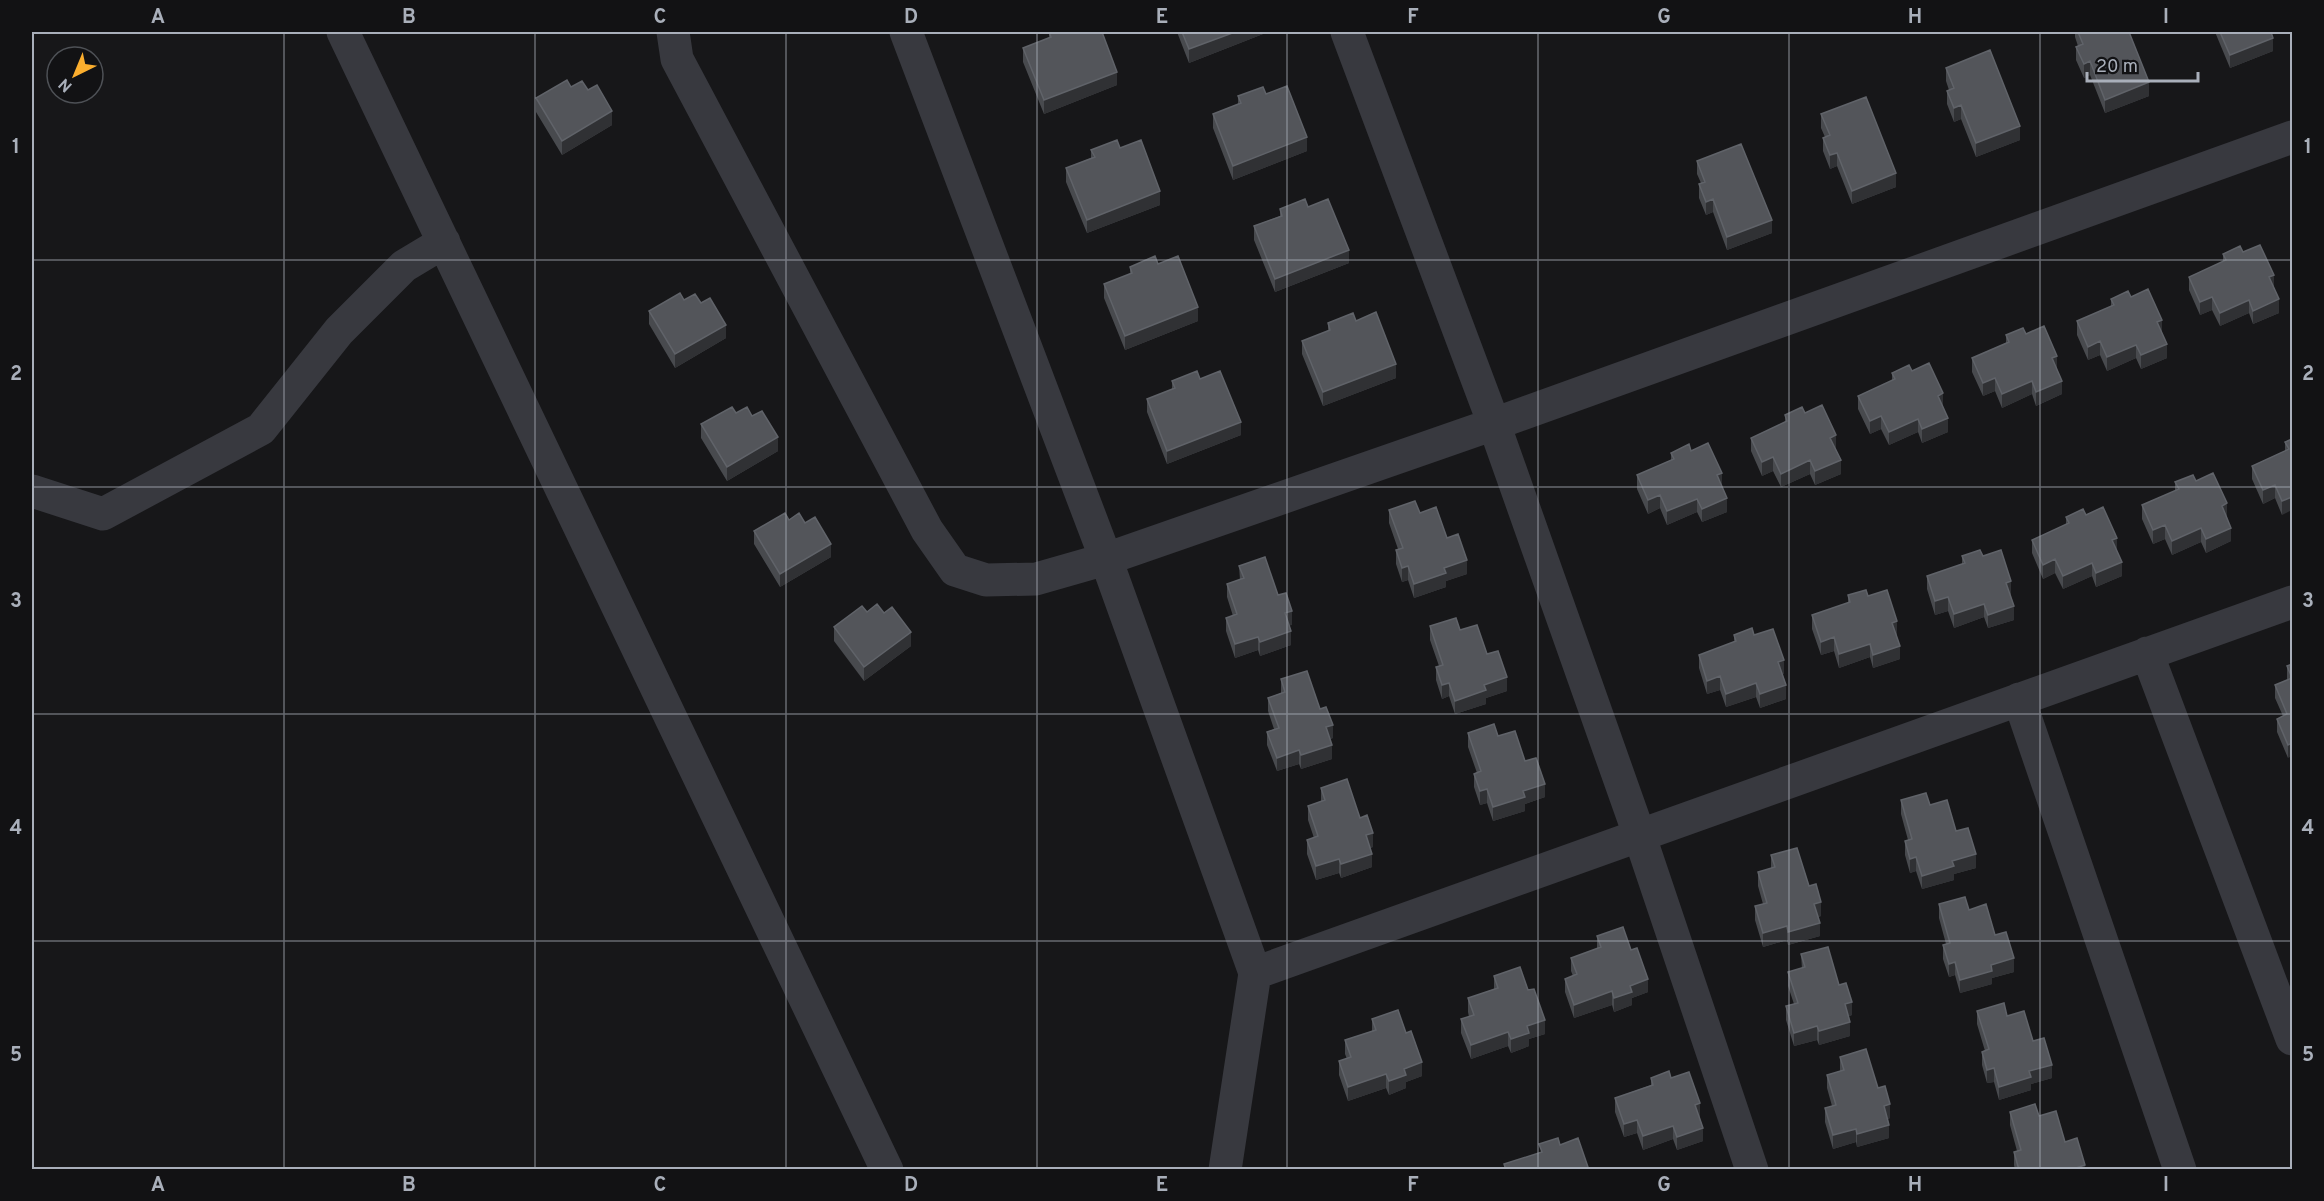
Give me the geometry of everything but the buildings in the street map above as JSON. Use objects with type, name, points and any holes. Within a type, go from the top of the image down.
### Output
[{"type":"street","points":[[343,32],[887,1170]]},
{"type":"street","points":[[673,32],[677,59],[927,531],[955,570],[986,580],[1036,579],[1106,559],[1494,424],[2292,137]]},
{"type":"street","points":[[906,32],[1106,559],[1255,973],[1225,1170]]},
{"type":"street","points":[[1347,32],[1494,424],[1639,834],[1752,1170]]},
{"type":"street","points":[[32,491],[104,514],[261,429],[339,331],[404,266],[444,242]]},
{"type":"street","points":[[1255,973],[2292,602]]},
{"type":"street","points":[[2147,653],[2292,1039]]},
{"type":"street","points":[[2019,699],[2180,1170]]}]
